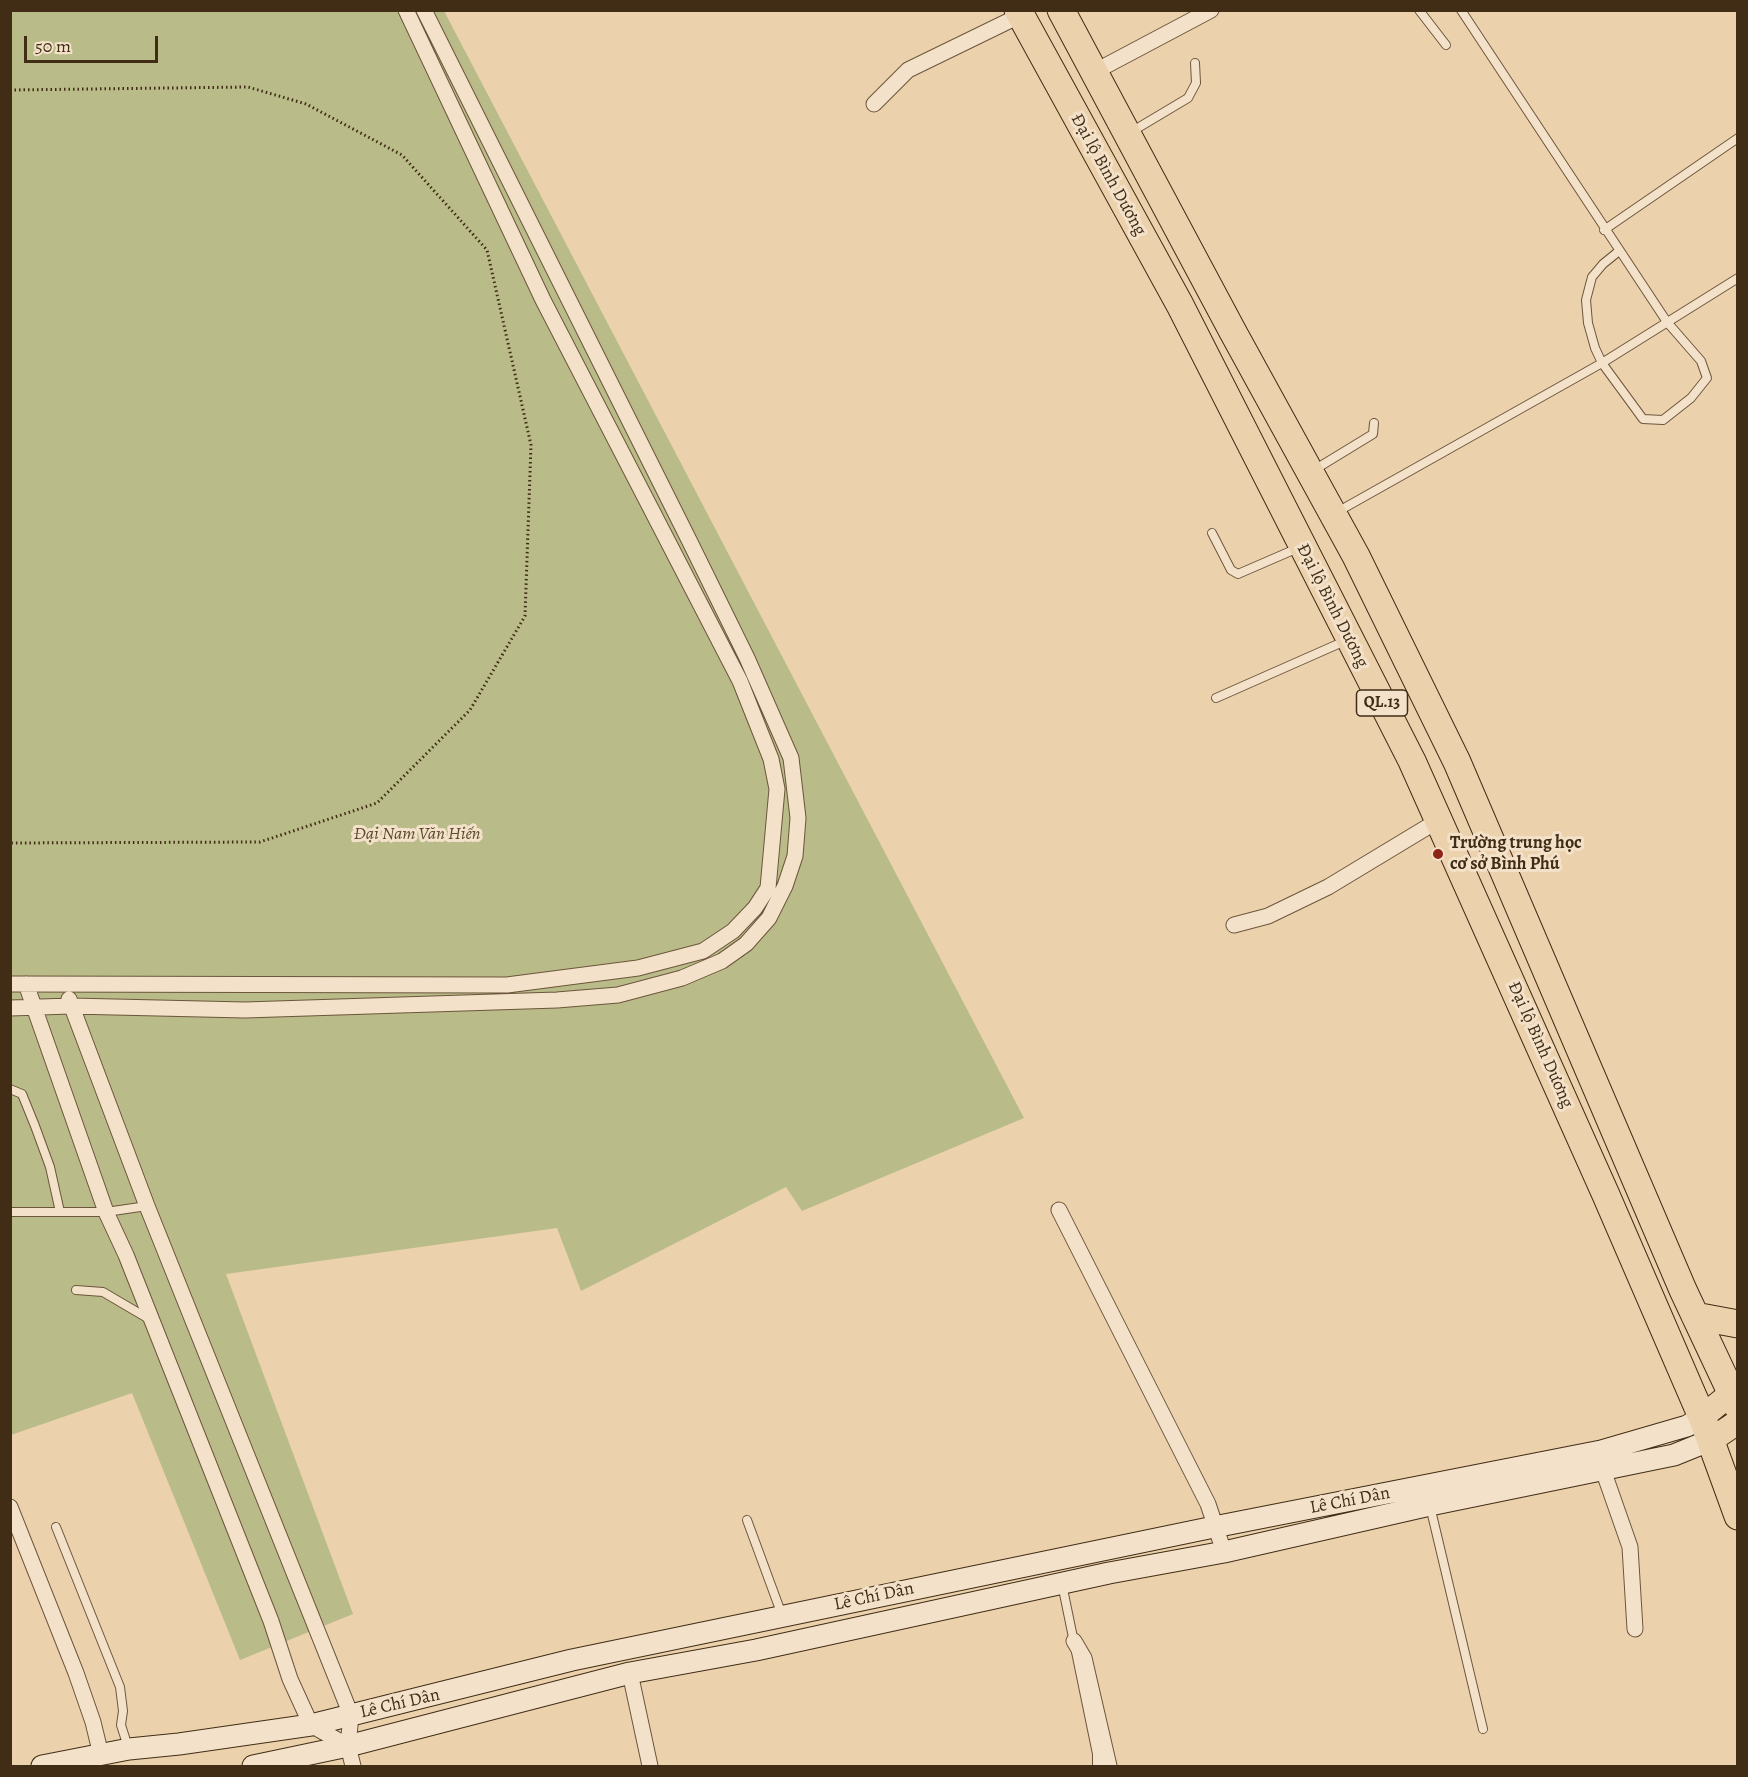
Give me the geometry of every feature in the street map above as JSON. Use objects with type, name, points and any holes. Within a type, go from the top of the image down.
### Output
[{"type":"highway","name":"Đại lộ Bình Dương","points":[[1061,10],[1334,514],[1457,762],[1695,1316],[1735,1397]]},
{"type":"highway","name":"Đại lộ Bình Dương","points":[[1020,13],[1180,305],[1439,820],[1706,1428],[1737,1516]]},
{"type":"highway","points":[[1476,901],[1510,885]]},
{"type":"highway","points":[[1695,1316],[1737,1324]]},
{"type":"main road","points":[[1706,1428],[1735,1397]]},
{"type":"main road","points":[[1706,1428],[1737,1422]]},
{"type":"main road","name":"Lê Chí Dân","points":[[42,1767],[129,1749],[311,1725],[572,1660],[1216,1526],[1601,1451],[1687,1426],[1706,1428]]},
{"type":"main road","name":"Lê Chí Dân","points":[[253,1767],[350,1756],[630,1673],[756,1650],[1061,1583],[1224,1552],[1430,1505],[1674,1455],[1706,1428]]},
{"type":"street","points":[[18,984],[507,985],[638,968],[703,951],[733,931],[755,908],[768,888],[777,789],[771,759],[740,681],[543,300],[406,10]]},
{"type":"street","points":[[10,1008],[71,1006],[245,1010],[557,1000],[618,995],[682,978],[722,961],[746,944],[769,918],[792,866],[798,818],[791,758],[689,540],[424,10]]},
{"type":"street","points":[[1095,72],[1211,10]]},
{"type":"street","points":[[874,104],[908,70],[1020,13]]},
{"type":"street","points":[[1234,925],[1268,916],[1328,887],[1439,820]]},
{"type":"street","points":[[18,984],[34,1007],[106,1212],[126,1255],[271,1621],[290,1679],[311,1725],[350,1756]]},
{"type":"street","points":[[63,984],[147,1206],[351,1715],[350,1756]]},
{"type":"street","points":[[1059,1210],[1156,1400],[1216,1526],[1224,1552]]},
{"type":"street","points":[[1604,1470],[1630,1547],[1635,1629]]},
{"type":"street","points":[[10,1508],[86,1703],[101,1755]]},
{"type":"street","points":[[1074,1641],[1084,1658],[1109,1767]]},
{"type":"street","points":[[630,1673],[650,1767]]},
{"type":"lane","points":[[1419,10],[1446,45]]},
{"type":"lane","points":[[1461,10],[1604,230],[1619,251],[1667,322],[1701,361],[1707,378],[1691,398],[1663,420],[1643,419],[1602,363],[1588,323],[1586,300],[1592,277],[1619,251]]},
{"type":"lane","points":[[1127,134],[1188,98],[1196,83],[1195,63]]},
{"type":"lane","points":[[1604,230],[1737,138]]},
{"type":"lane","points":[[1334,514],[1602,363],[1737,278]]},
{"type":"lane","points":[[1311,472],[1373,434],[1374,423]]},
{"type":"lane","points":[[1212,533],[1231,570],[1238,574],[1302,547]]},
{"type":"lane","points":[[1215,698],[1349,639]]},
{"type":"lane","points":[[10,1089],[22,1094],[31,1115],[50,1167],[60,1212]]},
{"type":"lane","points":[[10,1221],[13,1212],[106,1212],[147,1206]]},
{"type":"lane","points":[[76,1290],[103,1292],[150,1320]]},
{"type":"lane","points":[[1430,1505],[1483,1729]]},
{"type":"lane","points":[[747,1520],[782,1616]]},
{"type":"lane","points":[[56,1527],[120,1687],[123,1711],[121,1725],[129,1749]]},
{"type":"lane","points":[[1061,1583],[1074,1641],[1076,1663],[1097,1754],[1097,1767]]},
{"type":"path","points":[[10,90],[248,87],[306,104],[402,155],[487,250],[531,445],[525,616],[470,710],[377,803],[260,842],[10,843]]},
{"type":"green space","name":"Đại Nam Văn Hiến","points":[[11,11],[444,11],[1024,1118],[802,1211],[786,1187],[581,1291],[557,1228],[226,1274],[353,1614],[240,1660],[132,1393],[11,1435]]},
{"type":"place","name":"Trường trung học cơ sở Bình Phú","points":[[1438,854]]}]
